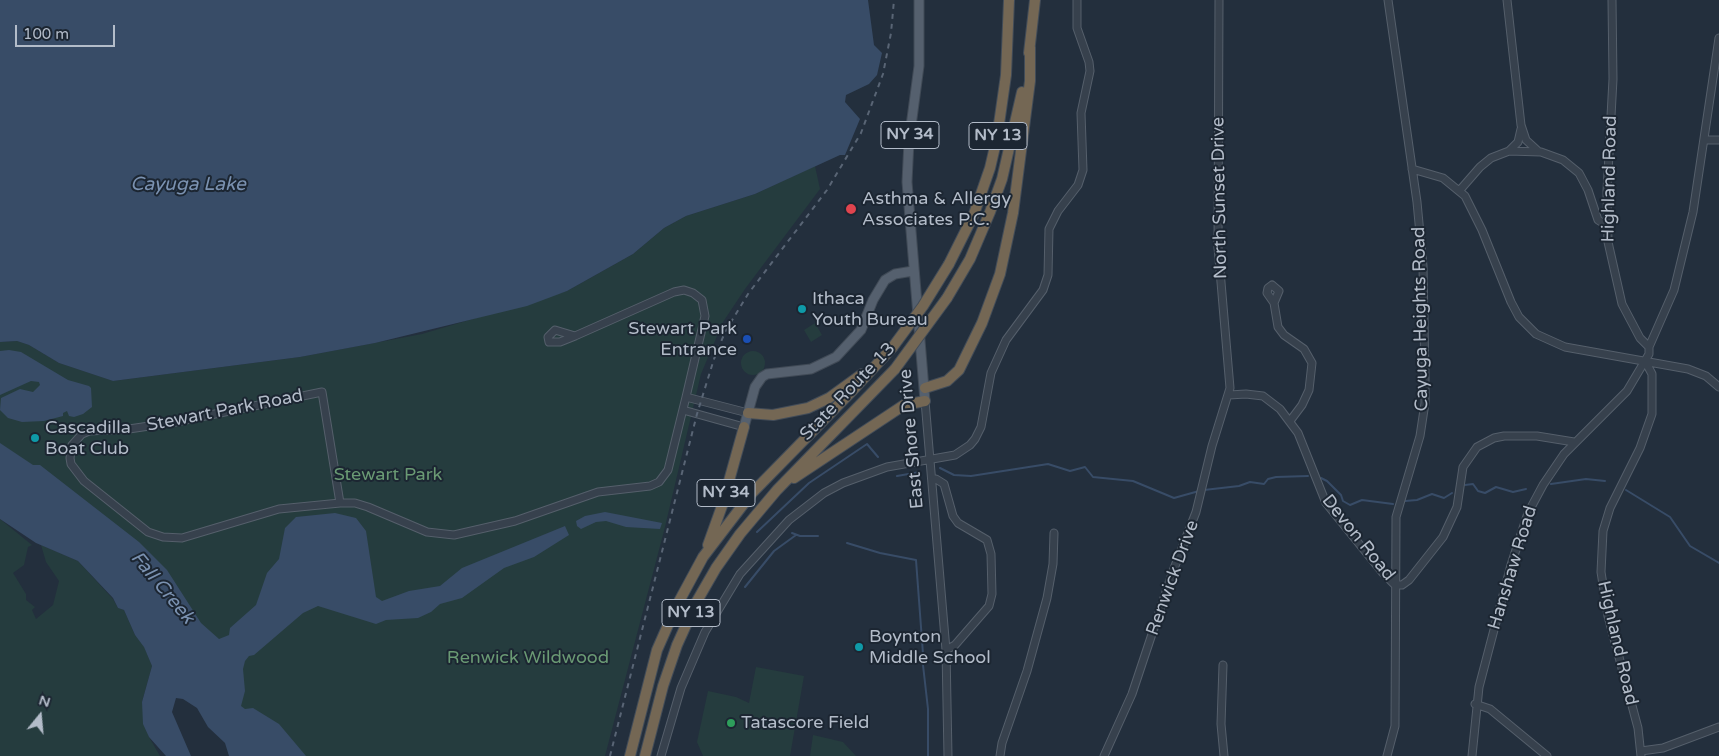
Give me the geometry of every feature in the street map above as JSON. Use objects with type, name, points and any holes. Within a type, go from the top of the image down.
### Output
[{"type":"highway","name":"State Route 13","points":[[630,756],[657,650],[676,607],[703,557],[752,493],[892,348],[923,306],[949,264],[976,207],[997,138],[1006,75],[1009,0]]},
{"type":"highway","name":"State Route 13","points":[[645,756],[668,670],[697,601],[740,534],[777,490],[894,370],[947,298],[970,259],[1002,179],[1030,47],[1035,0]]},
{"type":"highway","points":[[924,388],[947,381],[959,370],[982,322],[1000,274],[1013,213],[1030,81],[1030,47]]},
{"type":"highway","points":[[748,413],[773,415],[808,408],[829,398],[880,360]]},
{"type":"highway","name":"NY 34","points":[[777,490],[904,405],[925,400]]},
{"type":"highway","name":"NY 34","points":[[703,557],[722,506],[744,426]]},
{"type":"main road","name":"East Shore Drive","points":[[919,0],[919,66],[907,164],[913,271],[925,400]]},
{"type":"main road","name":"NY 34","points":[[744,426],[758,381],[767,374],[812,369],[836,357],[861,330],[873,300],[885,280],[895,274],[913,271]]},
{"type":"street","points":[[661,756],[681,688],[712,619],[740,574],[789,520],[824,493],[861,475],[904,463],[955,455],[975,439],[980,427],[987,390],[996,360],[1012,331],[1040,295],[1046,283],[1049,266],[1048,237],[1053,219],[1073,192],[1081,177],[1084,161],[1081,113],[1090,71],[1089,62],[1077,28],[1077,0]]},
{"type":"street","name":"North Sunset Drive","points":[[1219,0],[1218,246],[1231,375],[1229,395]]},
{"type":"street","name":"Cayuga Heights Road","points":[[1387,756],[1395,726],[1396,517],[1420,436],[1424,403],[1423,266],[1412,169],[1388,0]]},
{"type":"street","points":[[1507,0],[1522,129],[1526,140],[1541,152]]},
{"type":"street","name":"Highland Road","points":[[1612,0],[1613,79],[1606,225],[1611,261],[1622,304],[1640,338],[1650,347]]},
{"type":"street","name":"Hanshaw Road","points":[[1472,756],[1476,704],[1510,565],[1528,513],[1550,472],[1574,442],[1619,401],[1645,361],[1682,265],[1694,212],[1719,38]]},
{"type":"street","points":[[1460,190],[1480,166],[1492,158],[1509,151],[1518,142],[1522,129]]},
{"type":"street","points":[[1705,140],[1719,140]]},
{"type":"street","points":[[1509,151],[1541,152],[1563,160],[1579,173],[1588,190],[1598,220],[1606,225]]},
{"type":"street","points":[[1412,169],[1443,178],[1460,190],[1472,207],[1511,302],[1519,317],[1530,329],[1543,338],[1565,347],[1695,371],[1711,379],[1719,388]]},
{"type":"street","name":"Stewart Park Road","points":[[340,503],[322,392],[176,422],[129,429],[89,431],[77,438],[70,451],[71,464],[78,476],[148,532],[163,537],[182,538],[279,509],[340,503],[368,507],[427,532],[454,535],[515,521],[598,492],[650,486],[659,482],[668,470],[705,316],[704,304],[698,296],[684,290],[674,292],[575,336]]},
{"type":"street","points":[[1274,303],[1280,331],[1304,349],[1312,363],[1309,390],[1302,405],[1290,421]]},
{"type":"street","name":"Highland Road","points":[[1641,753],[1638,728],[1608,616],[1601,572],[1604,531],[1610,508],[1640,448],[1652,414],[1652,374],[1645,361]]},
{"type":"street","name":"Devon Road","points":[[1229,395],[1263,396],[1274,402],[1290,421],[1305,449],[1326,503],[1382,572],[1395,585],[1402,585],[1409,580],[1443,537],[1457,507],[1463,467],[1477,447],[1485,442],[1504,436],[1537,436],[1574,442]]},
{"type":"street","name":"Renwick Drive","points":[[1104,756],[1132,694],[1199,501],[1212,446],[1229,395]]},
{"type":"street","points":[[686,397],[748,413]]},
{"type":"street","name":"East Shore Drive","points":[[925,400],[946,650],[948,756]]},
{"type":"street","points":[[683,410],[744,426]]},
{"type":"street","points":[[932,479],[936,479],[944,484],[953,516],[958,523],[987,540],[991,554],[992,594],[989,606],[956,645],[946,650]]},
{"type":"street","points":[[1000,756],[1002,743],[1027,671],[1049,590],[1053,564],[1054,533]]},
{"type":"street","points":[[1223,664],[1221,724],[1224,756]]},
{"type":"street","points":[[1476,704],[1490,709],[1547,756]]},
{"type":"street","points":[[1641,753],[1662,748],[1719,727]]},
{"type":"green space","name":"Stewart Park","points":[[815,166],[820,189],[745,289],[723,322],[701,374],[665,527],[605,756],[254,756],[204,674],[0,484],[0,342],[17,341],[29,345],[59,363],[113,381],[300,357],[422,334],[567,291],[633,254],[664,228],[686,216],[755,194]]},
{"type":"green space","points":[[815,323],[822,335],[811,342],[804,330]]},
{"type":"green space","points":[[748,351],[758,351],[765,358],[765,368],[758,375],[748,375],[741,368],[741,358]]},
{"type":"green space","points":[[0,519],[32,545],[28,547],[24,565],[13,573],[26,594],[26,600],[35,607],[32,610],[36,619],[53,605],[59,581],[46,562],[41,545],[78,561],[113,599],[118,608],[124,610],[135,635],[144,646],[152,666],[142,702],[149,737],[160,756],[0,756]]},
{"type":"green space","points":[[756,667],[804,676],[790,756],[703,756],[697,742],[708,691],[736,697],[749,703]]},
{"type":"green space","points":[[813,735],[843,742],[856,756],[810,756]]},
{"type":"water","name":"Cayuga Lake","points":[[0,0],[868,0],[874,45],[882,53],[877,75],[869,84],[846,95],[845,102],[860,119],[845,155],[840,155],[755,194],[686,216],[664,228],[633,254],[567,291],[527,306],[375,343],[300,357],[113,381],[59,363],[29,345],[17,341],[0,342]]},
{"type":"water","points":[[0,351],[21,352],[68,380],[89,386],[91,388],[92,407],[83,414],[74,417],[69,416],[67,411],[63,413],[63,416],[44,421],[22,422],[8,418],[0,410],[1,398],[20,389],[33,392],[40,385],[39,382],[31,381],[0,395]]},
{"type":"water","name":"Fall Creek","points":[[0,443],[33,465],[40,465],[139,542],[167,570],[201,623],[219,639],[229,635],[230,628],[256,605],[267,573],[279,559],[285,528],[296,517],[335,513],[356,518],[366,531],[376,597],[382,601],[409,591],[440,586],[462,568],[565,526],[569,535],[534,557],[504,568],[462,598],[440,604],[431,612],[418,618],[386,620],[376,624],[318,606],[303,613],[254,655],[249,656],[245,661],[243,669],[245,691],[241,706],[245,709],[253,708],[279,724],[306,756],[229,756],[225,743],[208,727],[197,708],[183,699],[176,698],[172,712],[191,756],[166,756],[149,737],[143,724],[142,702],[152,666],[124,610],[118,608],[113,598],[78,561],[36,543],[0,519]]},
{"type":"water","points":[[605,512],[662,523],[660,529],[626,527],[606,521],[596,522],[581,529],[577,526],[576,521],[585,516]]},
{"type":"waterway","points":[[757,532],[809,483],[867,444],[878,457]]},
{"type":"waterway","points":[[940,468],[954,475],[971,476],[1048,464],[1070,471],[1085,467],[1093,477],[1133,481],[1174,498],[1199,491]]},
{"type":"waterway","points":[[897,476],[920,472]]},
{"type":"waterway","points":[[1204,490],[1239,486],[1250,482],[1264,484],[1268,479],[1276,477],[1308,476]]},
{"type":"waterway","points":[[1321,478],[1327,481],[1341,495],[1343,501],[1350,505],[1362,500],[1393,504]]},
{"type":"waterway","points":[[1551,484],[1586,479],[1605,481]]},
{"type":"waterway","points":[[1465,485],[1473,484],[1478,491],[1485,493],[1496,487],[1513,492],[1526,489]]},
{"type":"waterway","points":[[1626,490],[1670,517],[1690,546],[1719,563]]},
{"type":"waterway","points":[[1405,501],[1417,500],[1432,494],[1444,498],[1452,493]]},
{"type":"waterway","points":[[792,533],[800,536],[818,536]]},
{"type":"waterway","points":[[745,587],[774,551],[796,535]]},
{"type":"waterway","points":[[847,543],[880,553],[916,560],[923,654]]},
{"type":"waterway","points":[[923,665],[928,709],[928,756]]},
{"type":"railway","points":[[610,756],[697,414],[714,359],[725,332],[748,294],[827,190],[861,133],[883,74],[891,33],[894,0]]},
{"type":"place","name":"Asthma & Allergy Associates P.C.","points":[[851,209]]},
{"type":"place","name":"Ithaca Youth Bureau","points":[[802,309]]},
{"type":"place","name":"Stewart Park Entrance","points":[[747,339]]},
{"type":"place","name":"Cascadilla Boat Club","points":[[35,438]]},
{"type":"place","name":"Boynton Middle School","points":[[859,647]]},
{"type":"place","name":"Tatascore Field","points":[[731,723]]},
{"type":"park label","name":"Renwick Wildwood","points":[[528,658]]}]
